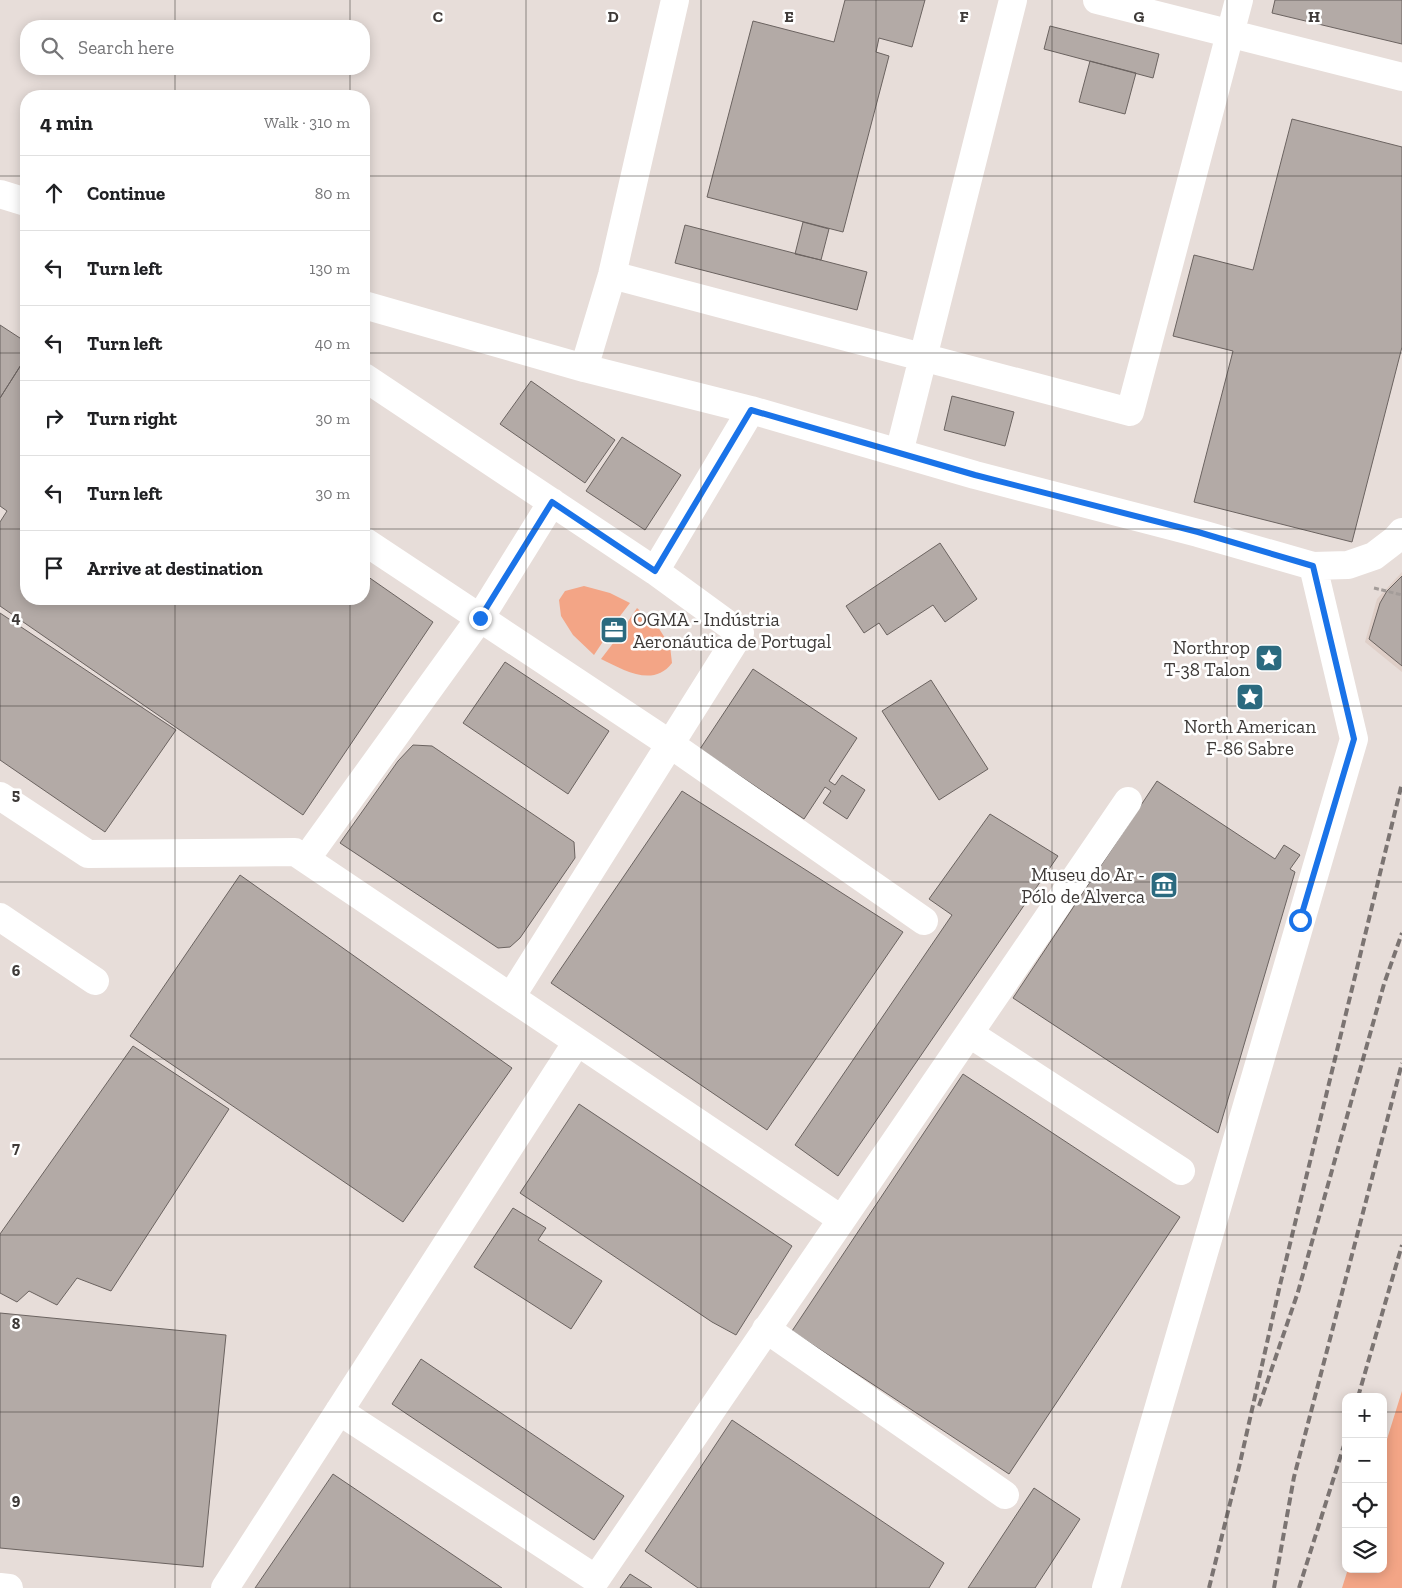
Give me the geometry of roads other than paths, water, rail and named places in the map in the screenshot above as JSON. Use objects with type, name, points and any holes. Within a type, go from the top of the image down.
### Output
[{"type":"street","points":[[584,368],[612,275],[675,0]]},
{"type":"street","points":[[899,453],[1013,0]]},
{"type":"street","points":[[1097,0],[1402,77]]},
{"type":"street","points":[[612,275],[1130,412],[1239,0]]},
{"type":"street","points":[[0,194],[20,200]]},
{"type":"street","points":[[370,307],[584,368],[751,410],[975,475],[1198,532],[1313,566],[1348,565],[1374,556],[1396,540],[1402,532]]},
{"type":"street","points":[[370,381],[655,571],[740,633],[511,997]]},
{"type":"street","points":[[655,571],[751,410]]},
{"type":"street","points":[[306,860],[480,618],[552,502]]},
{"type":"street","points":[[370,545],[670,744],[924,921]]},
{"type":"street","points":[[1106,1588],[1354,739],[1313,566]]},
{"type":"street","points":[[0,796],[88,854],[294,852],[841,1219]]},
{"type":"street","points":[[339,1411],[596,1579],[1128,801]]},
{"type":"street","points":[[0,917],[95,981]]},
{"type":"street","points":[[970,1034],[1180,1171]]},
{"type":"street","points":[[225,1588],[578,1042]]},
{"type":"street","points":[[766,1329],[1005,1495]]},
{"type":"street","points":[[0,1587],[8,1588]]},
{"type":"railway","points":[[1209,1588],[1240,1463],[1280,1285],[1402,783]]},
{"type":"railway","points":[[1259,1406],[1298,1292],[1384,984],[1402,933]]},
{"type":"railway","points":[[1274,1588],[1294,1477],[1402,1063]]},
{"type":"railway","points":[[1359,1393],[1402,1245]]},
{"type":"railway","points":[[1299,1588],[1342,1452]]},
{"type":"place","name":"OGMA - Indústria Aeronáutica de Portugal","points":[[614,630]]},
{"type":"place","name":"Northrop T-38 Talon","points":[[1269,658]]},
{"type":"place","name":"North American F-86 Sabre","points":[[1250,697]]},
{"type":"place","name":"Museu do Ar - Pólo de Alverca","points":[[1164,885]]}]
